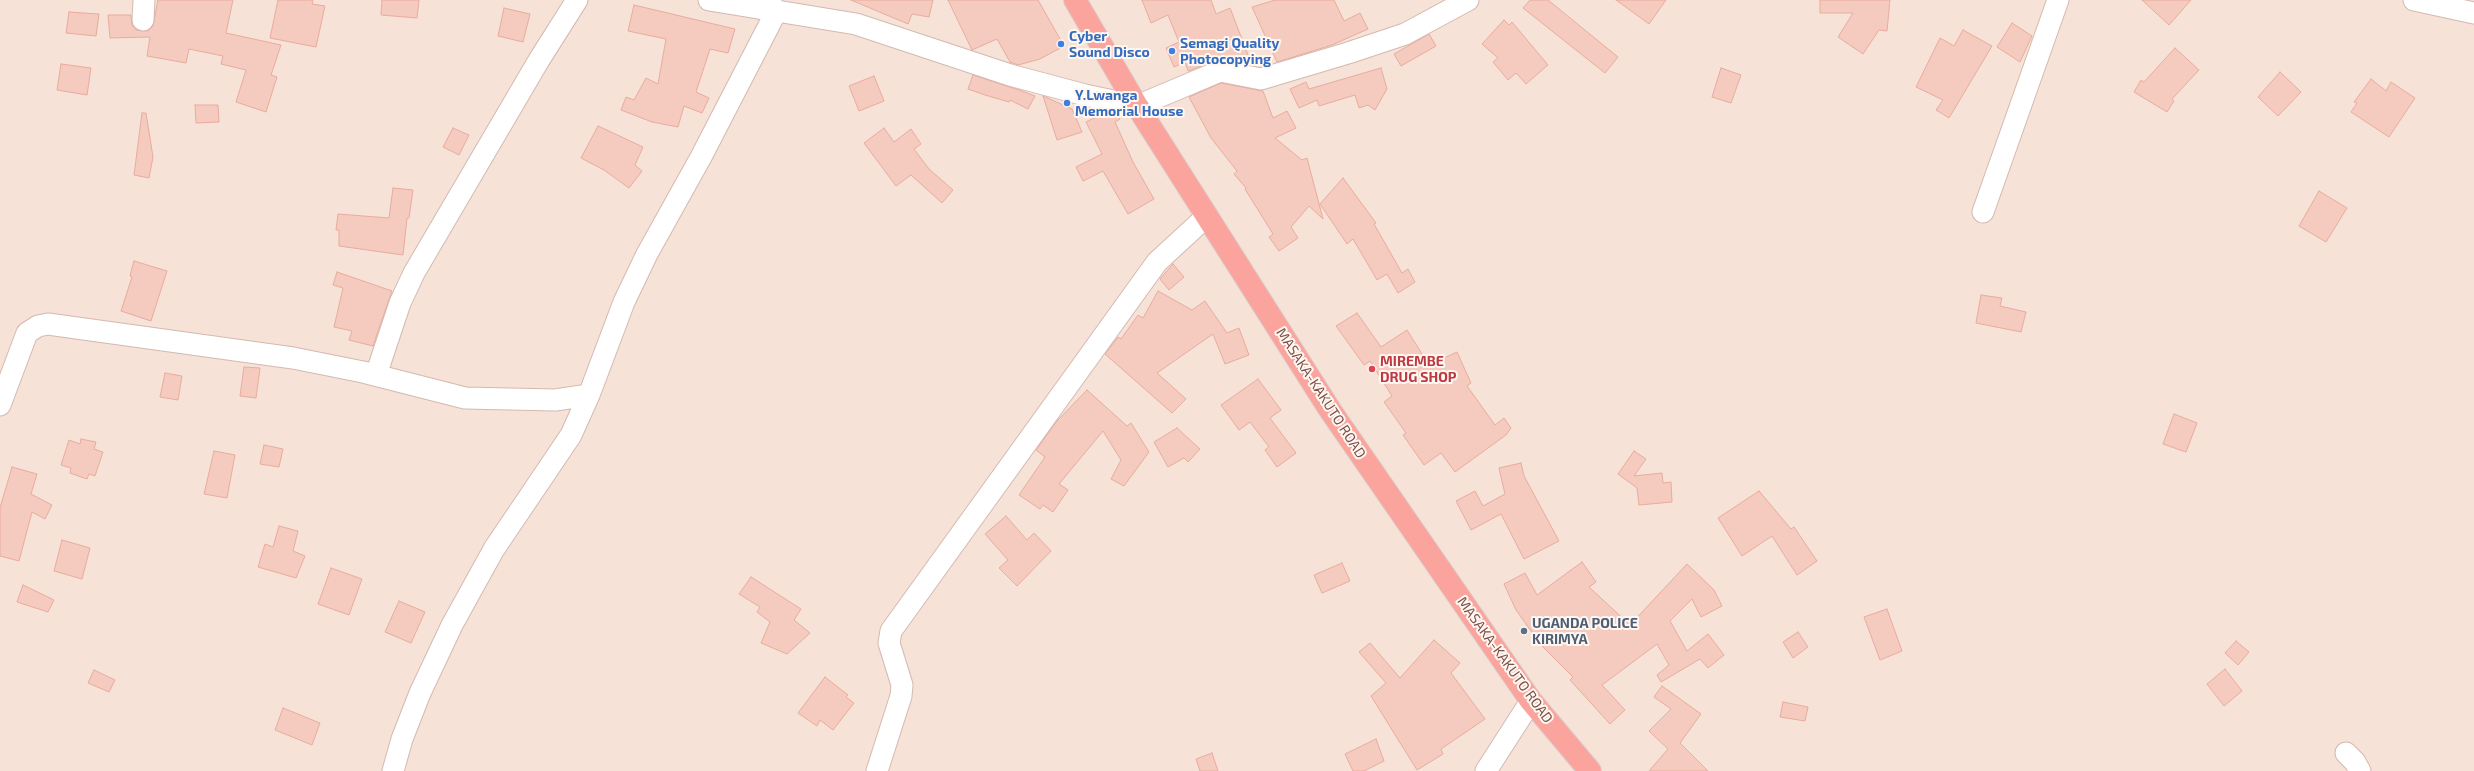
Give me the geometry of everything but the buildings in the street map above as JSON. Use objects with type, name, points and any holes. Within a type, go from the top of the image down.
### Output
[{"type":"highway","name":"MASAKA-KAKUTO ROAD","points":[[1075,0],[1137,106],[1330,410],[1531,701],[1590,771]]},
{"type":"street","points":[[376,375],[400,303],[421,260],[539,60],[578,0]]},
{"type":"street","points":[[709,0],[856,24],[1010,75],[1085,95],[1137,106],[1220,71],[1261,79],[1348,53],[1405,34],[1468,0]]},
{"type":"street","points":[[1983,212],[2058,0]]},
{"type":"street","points":[[2414,0],[2474,13]]},
{"type":"street","points":[[393,771],[402,739],[420,693],[452,625],[494,549],[571,435],[589,395],[624,302],[647,254],[701,157],[777,10]]},
{"type":"street","points":[[877,771],[901,696],[902,685],[890,643],[891,631],[1157,262],[1208,216]]},
{"type":"street","points":[[0,405],[27,333],[38,326],[48,324],[293,358],[376,375],[465,398],[555,400],[589,395]]},
{"type":"street","points":[[1486,771],[1531,701]]},
{"type":"street","points":[[2346,753],[2360,771]]},
{"type":"shaded area","points":[[0,0],[2474,0],[2474,771],[0,771]]},
{"type":"place","name":"Cyber Sound Disco","points":[[1061,44]]},
{"type":"place","name":"Semagi Quality Photocopying","points":[[1172,51]]},
{"type":"place","name":"Y.Lwanga Memorial House","points":[[1067,103]]},
{"type":"place","name":"MIREMBE DRUG SHOP","points":[[1372,369]]},
{"type":"place","name":"UGANDA POLICE KIRIMYA","points":[[1524,631]]}]
